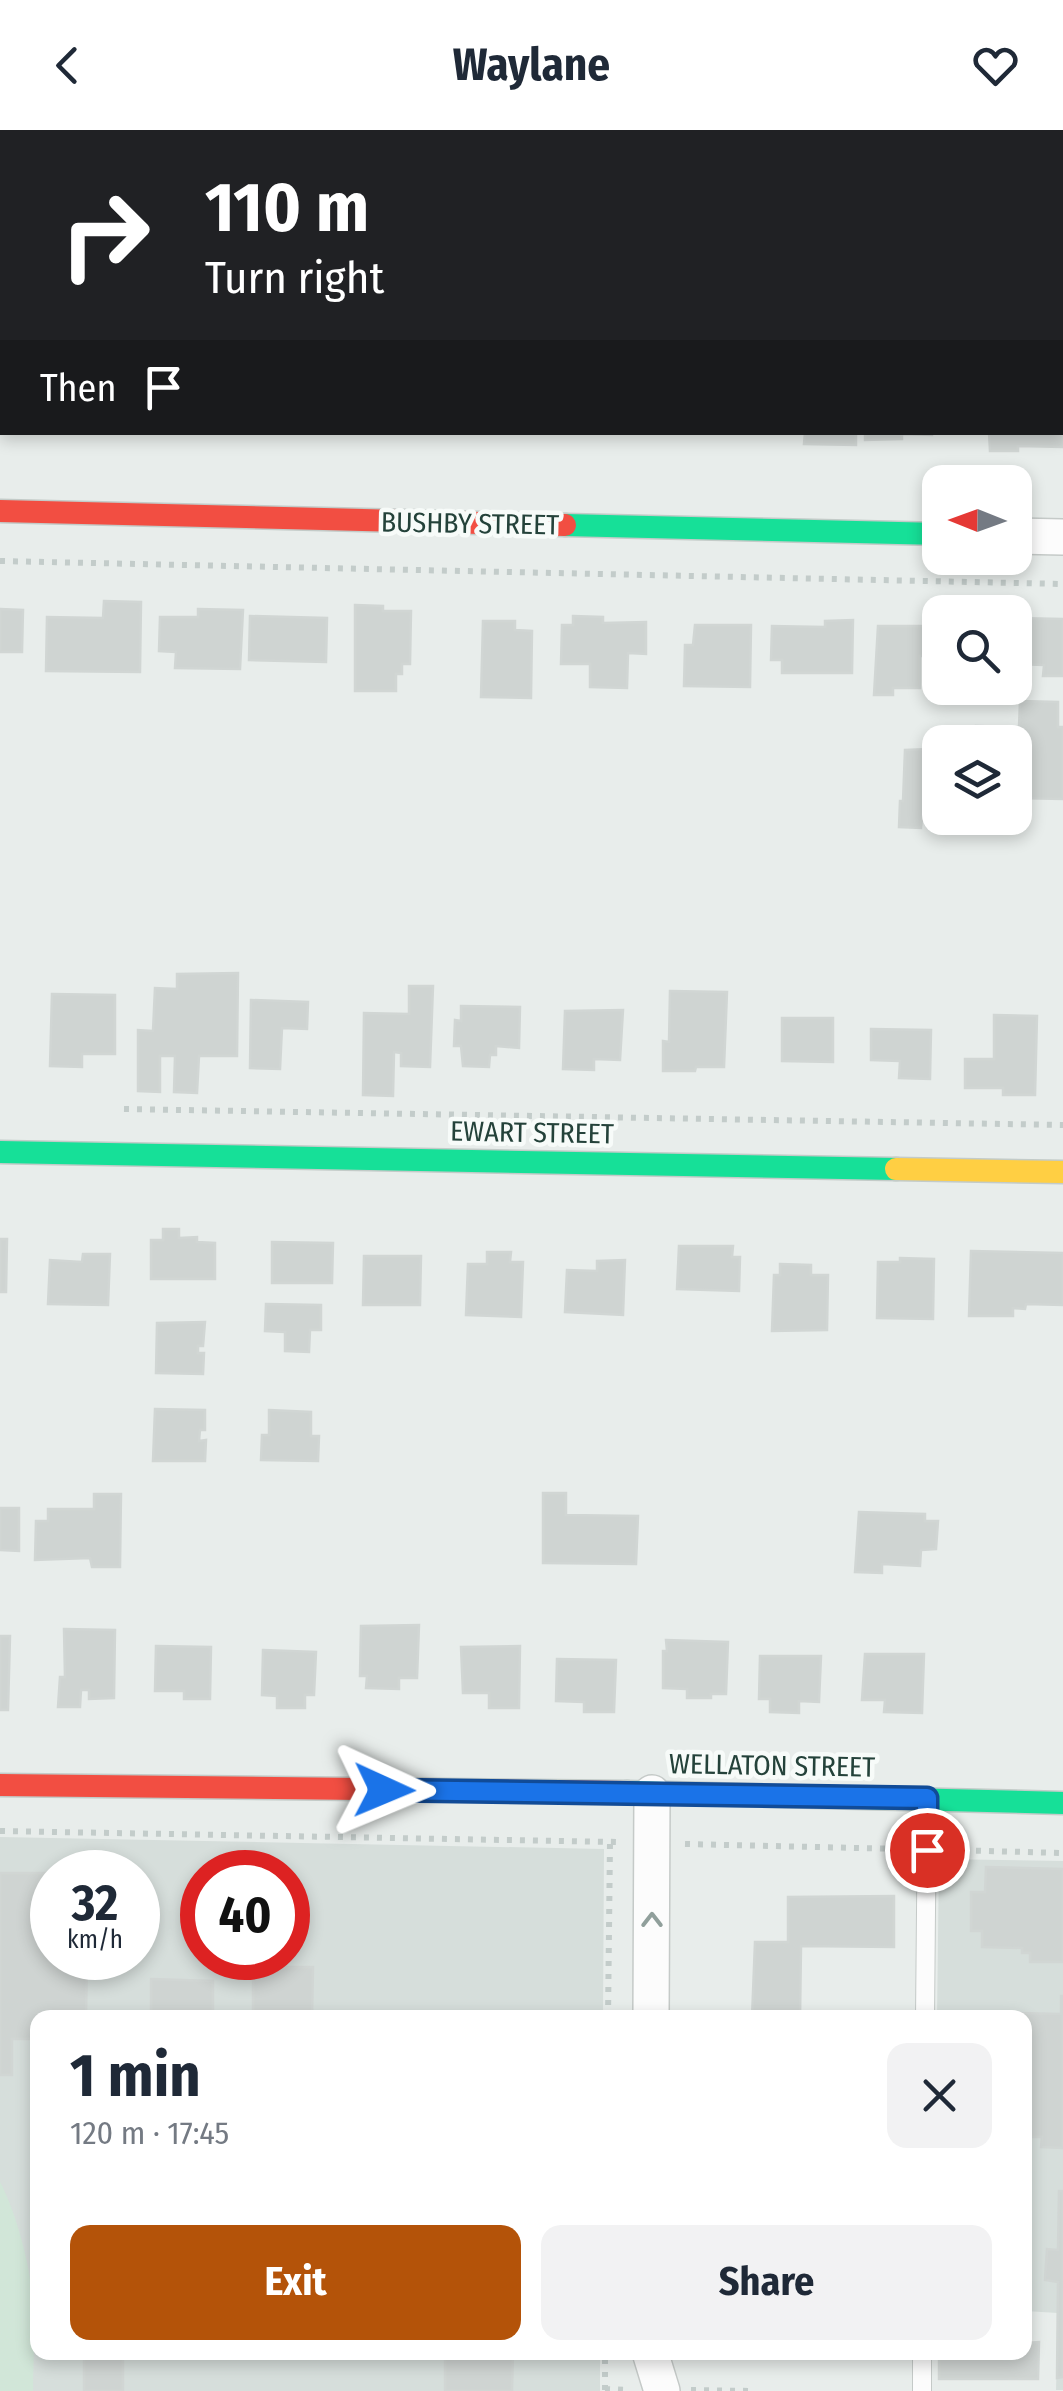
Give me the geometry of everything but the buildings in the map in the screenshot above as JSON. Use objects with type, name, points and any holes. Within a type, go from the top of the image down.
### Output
[{"type":"street","name":"BUSHBY STREET","points":[[0,511],[922,534]]},
{"type":"street","points":[[1032,536],[1063,537]]},
{"type":"street","name":"EWART STREET","points":[[0,1152],[1063,1172]]},
{"type":"street","name":"WELLATON STREET","points":[[0,1785],[652,1793],[1063,1803]]},
{"type":"street","points":[[651,2010],[652,1793]]},
{"type":"street","points":[[653,2360],[662,2390]]},
{"type":"lane","points":[[925,2010],[927,1798]]},
{"type":"lane","points":[[922,2360],[922,2391]]},
{"type":"path","points":[[0,561],[1063,584]]},
{"type":"path","points":[[118,1109],[1063,1125]]},
{"type":"path","points":[[0,1831],[624,1842]]},
{"type":"path","points":[[608,2010],[610,1842]]},
{"type":"path","points":[[684,1844],[1063,1853]]},
{"type":"path","points":[[604,2391],[605,2360]]},
{"type":"path","points":[[662,2390],[752,2391]]},
{"type":"shaded area","points":[[0,1837],[604,1849],[603,2010],[30,2010],[30,2360],[600,2360],[600,2391],[0,2391]]},
{"type":"shaded area","points":[[939,1859],[1063,1861],[1063,2390],[1056,2390],[1058,2313],[1032,2311],[1032,2010],[937,2010]]},
{"type":"green space","points":[[0,2182],[18,2228],[30,2280],[30,2360],[33,2360],[33,2391],[0,2391]]},
{"type":"traffic: fast","points":[[565,525],[922,534]]},
{"type":"traffic: fast","points":[[0,1152],[896,1169]]},
{"type":"traffic: fast","points":[[627,1792],[1063,1803]]},
{"type":"traffic: slow","points":[[896,1169],[1063,1172]]},
{"type":"traffic: jam","points":[[0,511],[565,525]]},
{"type":"traffic: jam","points":[[0,1785],[627,1792]]},
{"type":"route","points":[[384,1790],[927,1798],[927,1850]]}]
